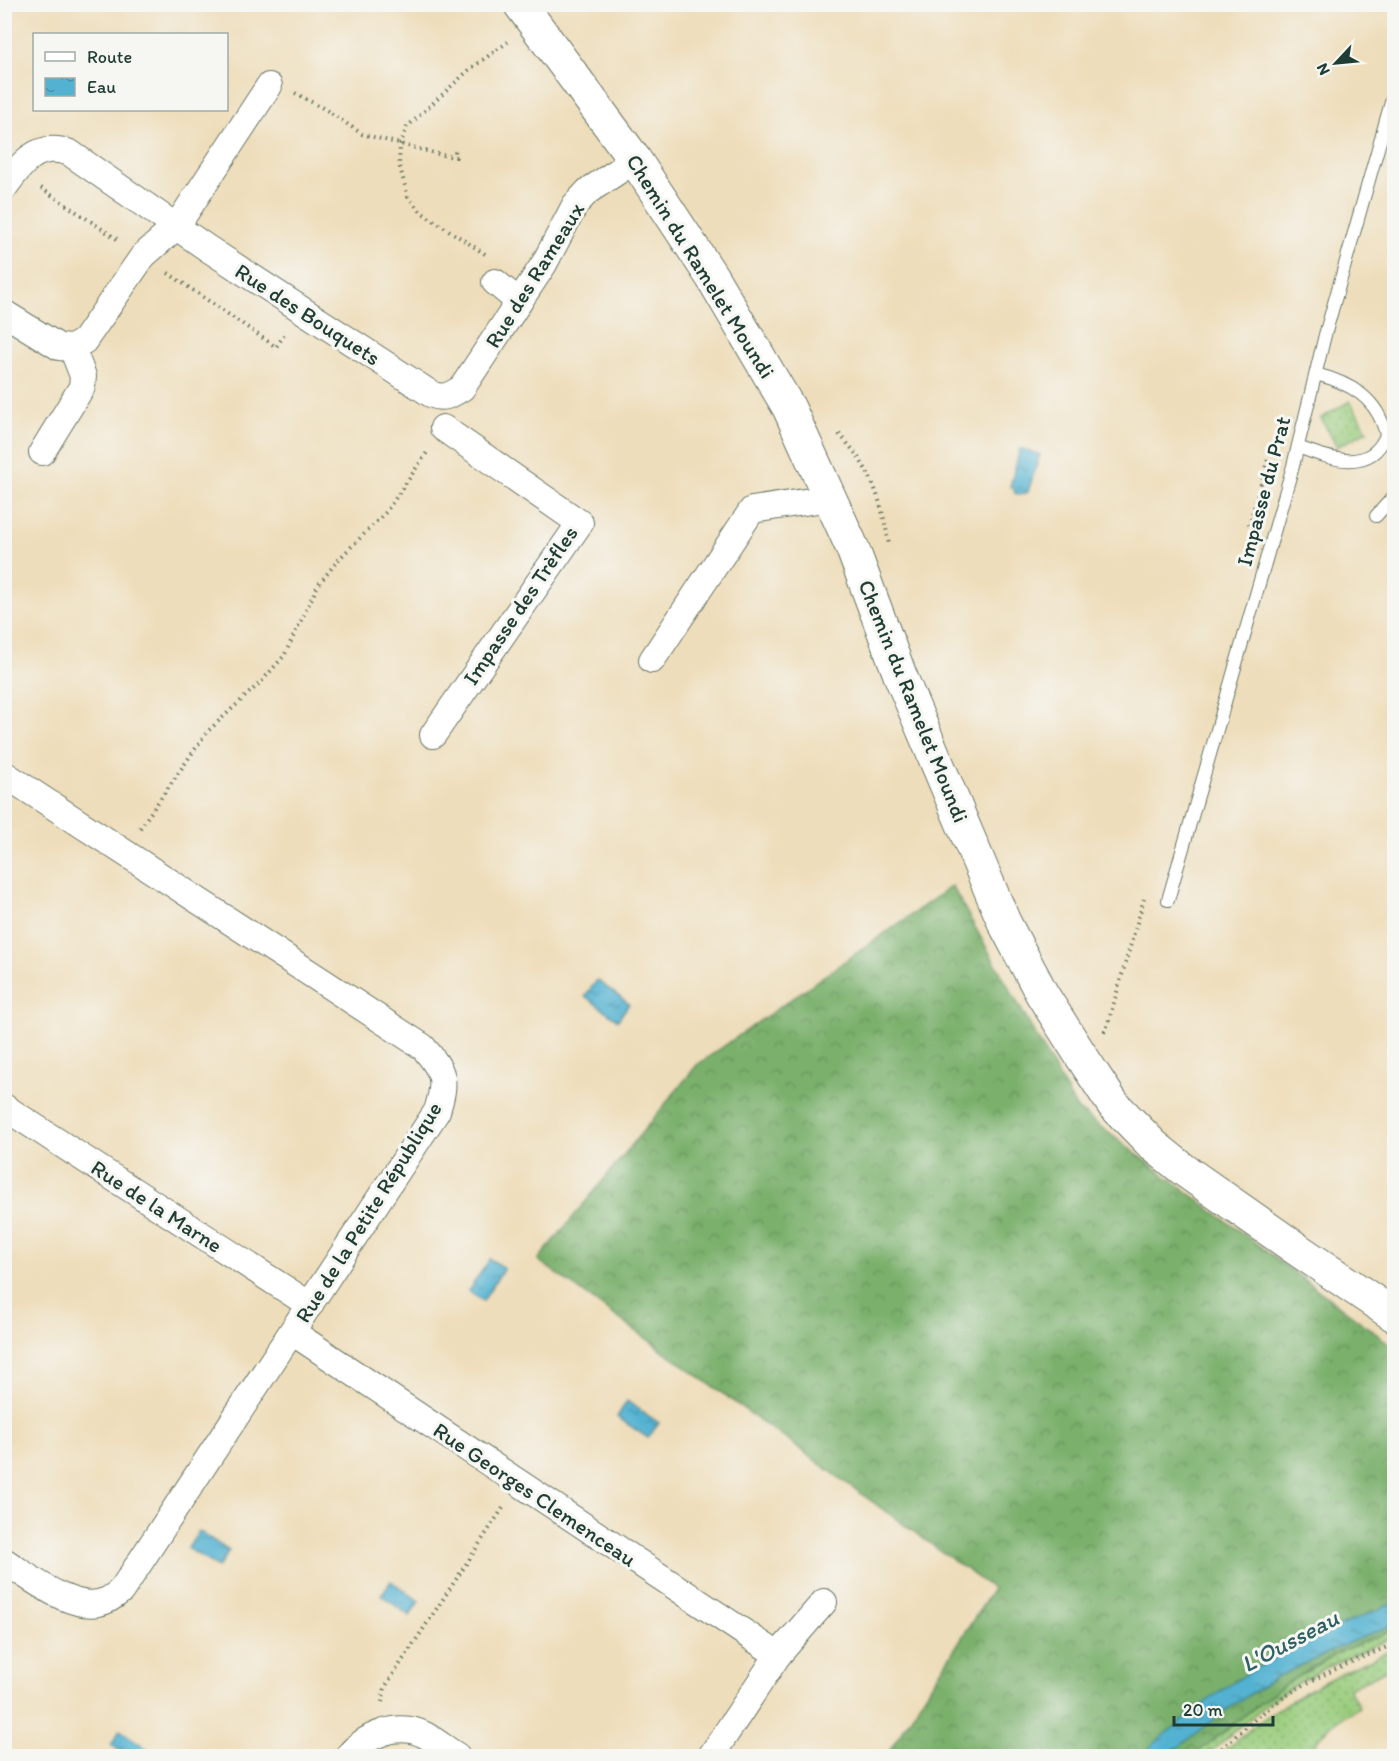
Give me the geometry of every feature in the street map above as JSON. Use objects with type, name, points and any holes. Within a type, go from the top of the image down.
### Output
[{"type":"main road","name":"Chemin du Ramelet Moundi","points":[[520,4],[635,160],[712,277],[789,408],[852,547],[900,675],[1004,922],[1042,994],[1113,1104],[1153,1145],[1184,1170],[1300,1252],[1395,1315]]},
{"type":"street","points":[[4,313],[59,347],[72,348],[84,341],[143,256],[176,227],[269,86]]},
{"type":"street","name":"Rue des Bouquets","points":[[10,180],[29,158],[41,151],[62,150],[70,153],[176,227],[431,394],[442,398]]},
{"type":"street","name":"Rue des Rameaux","points":[[442,398],[462,388],[544,264],[570,213],[582,197],[635,160]]},
{"type":"street","points":[[495,282],[519,302]]},
{"type":"street","points":[[42,452],[82,387],[83,376],[72,348]]},
{"type":"street","name":"Impasse des Trèfles","points":[[433,735],[580,523],[443,428]]},
{"type":"street","points":[[652,660],[752,510],[830,498]]},
{"type":"street","name":"Rue de la Petite République","points":[[4,774],[423,1047],[434,1060],[442,1075],[442,1093],[437,1111],[121,1591],[104,1602],[87,1604],[70,1600],[4,1561]]},
{"type":"street","name":"Rue de la Marne","points":[[4,1107],[310,1305]]},
{"type":"street","name":"Rue Georges Clemenceau","points":[[292,1332],[778,1655]]},
{"type":"street","points":[[711,1756],[778,1655],[824,1602]]},
{"type":"street","points":[[348,1756],[357,1746],[375,1735],[398,1729],[424,1734],[458,1756]]},
{"type":"lane","name":"Impasse du Prat","points":[[1168,900],[1298,447],[1316,374],[1395,92]]},
{"type":"lane","points":[[1298,447],[1327,458],[1352,461],[1376,451],[1390,436],[1373,404],[1363,394],[1334,378],[1316,374]]},
{"type":"lane","points":[[1376,516],[1395,496]]},
{"type":"path","points":[[486,255],[421,213],[408,197],[402,182],[399,164],[400,145],[408,128],[470,69],[512,39]]},
{"type":"path","points":[[269,86],[289,90],[328,111],[362,134],[456,157],[455,150]]},
{"type":"path","points":[[10,180],[143,256],[276,346],[287,331]]},
{"type":"path","points":[[125,851],[207,732],[262,681],[284,656],[318,585],[339,558],[386,512],[443,428]]},
{"type":"path","points":[[836,430],[852,448],[870,475],[882,507],[890,549]]},
{"type":"path","points":[[1099,1036],[1106,1030],[1142,906]]},
{"type":"path","points":[[375,1735],[385,1687],[519,1484]]},
{"type":"path","points":[[1213,1756],[1286,1696],[1336,1669],[1395,1644]]},
{"type":"green space","points":[[1350,401],[1367,431],[1337,447],[1321,418]]},
{"type":"green space","points":[[952,886],[1077,1109],[1394,1347],[1394,1630],[1341,1651],[1282,1686],[1193,1756],[886,1756],[993,1589],[538,1260],[697,1065]]},
{"type":"green space","points":[[1394,1629],[1394,1637],[1325,1668],[1269,1702],[1206,1756],[1193,1756],[1282,1686],[1341,1651]]},
{"type":"green space","points":[[1394,1649],[1394,1666],[1349,1688],[1359,1707],[1323,1733],[1310,1756],[1219,1756],[1280,1707],[1323,1682]]},
{"type":"water","points":[[1020,449],[1040,454],[1028,492],[1020,495],[1010,487]]},
{"type":"water","points":[[597,980],[629,1004],[618,1020],[585,996]]},
{"type":"water","points":[[490,1259],[504,1268],[483,1301],[468,1291]]},
{"type":"water","points":[[627,1401],[659,1423],[648,1438],[617,1417]]},
{"type":"water","points":[[199,1531],[229,1551],[218,1568],[188,1548]]},
{"type":"water","points":[[391,1581],[419,1601],[410,1616],[381,1595]]},
{"type":"water","points":[[1394,1603],[1394,1624],[1277,1677],[1236,1703],[1167,1756],[1140,1756],[1197,1709],[1253,1670],[1312,1639]]},
{"type":"water","points":[[120,1730],[152,1752],[150,1756],[128,1756],[111,1745]]},
{"type":"water label","name":"L'Ousseau","points":[[1290,1641]]}]
